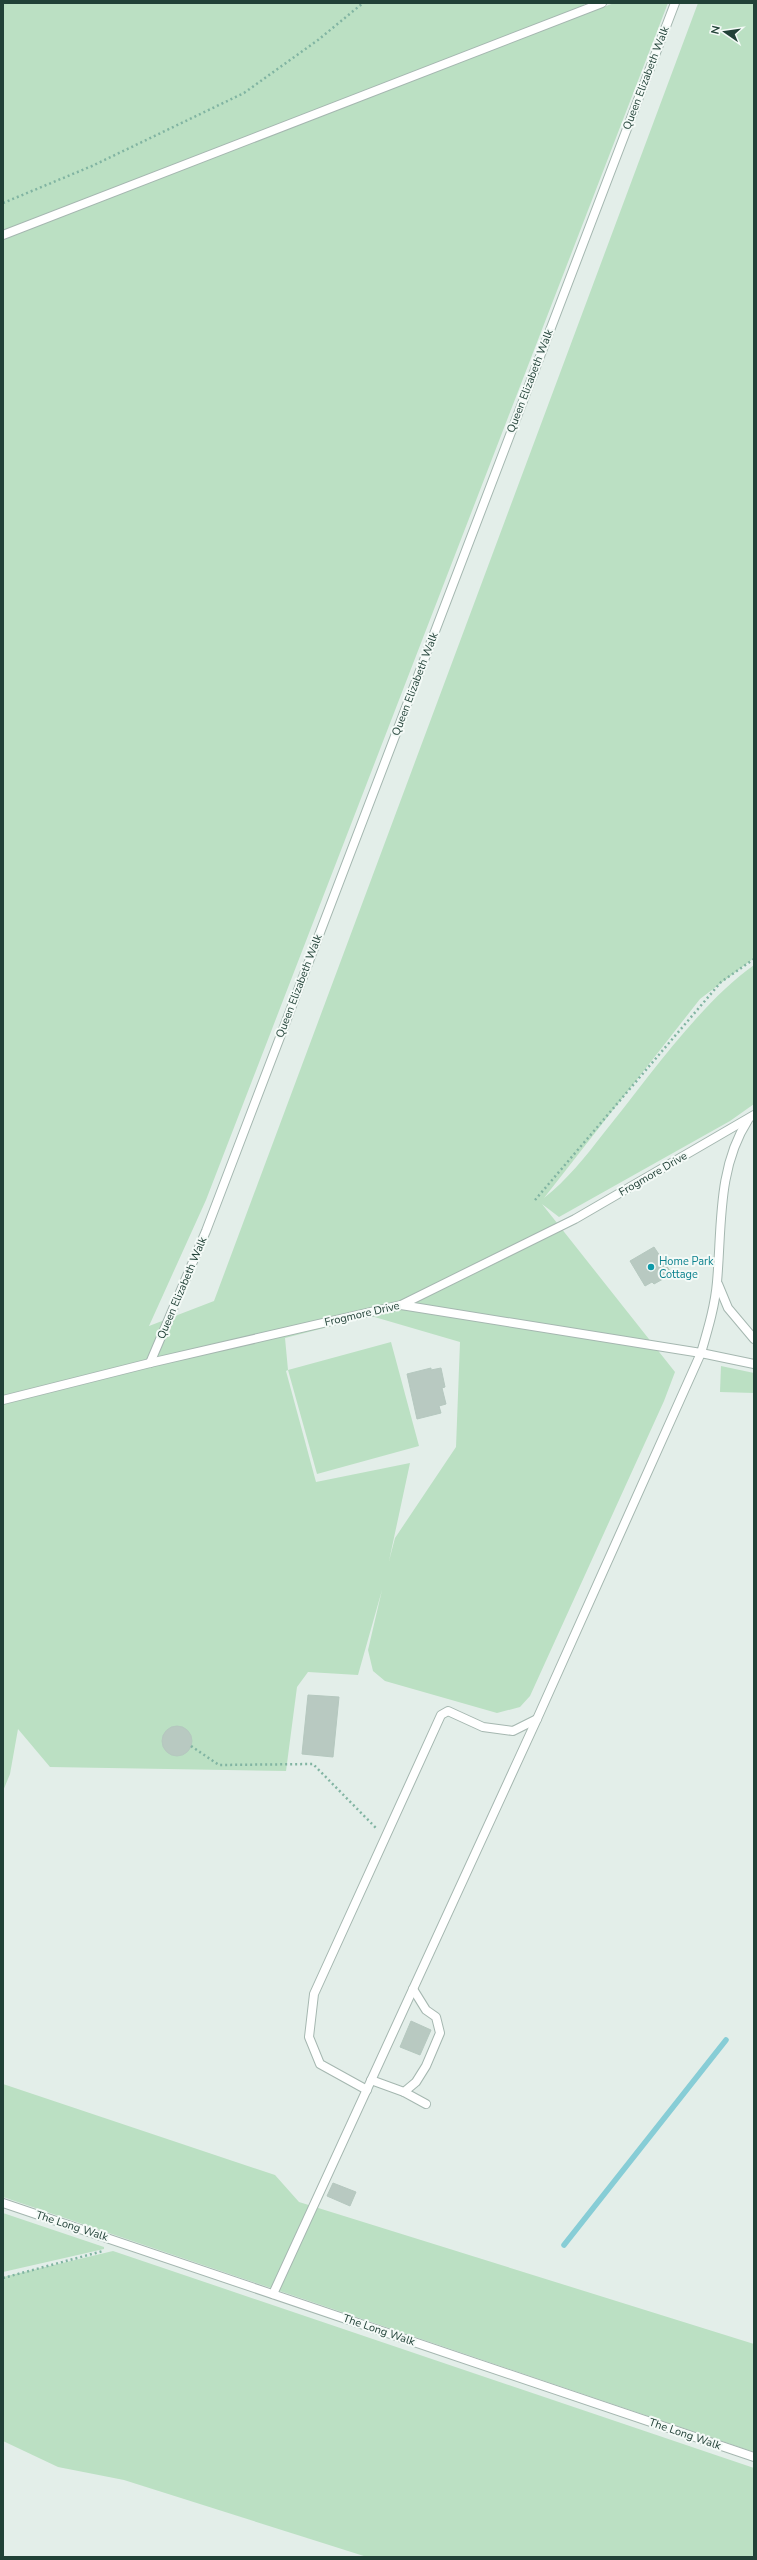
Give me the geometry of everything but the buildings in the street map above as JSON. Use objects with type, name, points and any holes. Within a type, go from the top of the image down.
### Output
[{"type":"lane","points":[[3,235],[602,3]]},
{"type":"lane","name":"Queen Elizabeth Walk","points":[[150,1363],[208,1224],[675,3]]},
{"type":"lane","points":[[273,2294],[537,1719],[701,1353],[712,1314],[717,1283],[722,1197],[737,1137],[752,1116]]},
{"type":"lane","name":"Frogmore Drive","points":[[3,1400],[150,1363],[401,1305],[575,1219],[752,1116]]},
{"type":"lane","points":[[717,1283],[728,1308],[754,1339]]},
{"type":"lane","points":[[401,1305],[701,1353],[754,1364]]},
{"type":"lane","points":[[367,2090],[320,2064],[309,2037],[314,1994],[385,1837],[444,1712],[448,1711],[483,1727],[513,1731],[537,1719]]},
{"type":"lane","points":[[404,2092],[416,2082],[440,2033],[436,2017],[426,2010],[413,1989]]},
{"type":"lane","points":[[371,2080],[404,2092],[426,2104]]},
{"type":"lane","name":"The Long Walk","points":[[3,2203],[754,2457]]},
{"type":"path","points":[[3,202],[92,166],[244,93],[318,40],[363,3]]},
{"type":"path","points":[[535,1200],[721,982],[754,958]]},
{"type":"path","points":[[191,1746],[219,1765],[313,1764],[385,1837]]},
{"type":"path","points":[[3,2278],[105,2250]]},
{"type":"green space","points":[[3,3],[585,3],[578,17],[614,3],[668,3],[206,1200],[149,1326],[214,1301],[698,3],[754,3],[754,958],[700,999],[544,1198],[568,1176],[583,1159],[694,1021],[713,1000],[754,965],[754,1104],[730,1121],[559,1217],[542,1204],[675,1372],[664,1401],[530,1696],[520,1707],[497,1713],[385,1681],[373,1671],[368,1650],[382,1590],[358,1675],[308,1672],[297,1687],[286,1771],[50,1767],[18,1729],[10,1774],[3,1791]],"holes":[[[371,1316],[460,1342],[456,1447],[395,1538],[389,1561],[410,1463],[316,1482],[286,1371],[288,1370],[285,1338]]]},
{"type":"green space","points":[[391,1342],[419,1446],[317,1474],[288,1370]]},
{"type":"green space","points":[[721,1366],[754,1373],[754,1393],[720,1392]]},
{"type":"green space","points":[[3,2084],[275,2175],[299,2202],[754,2344],[754,2452],[3,2197]]},
{"type":"green space","points":[[3,2213],[104,2247],[104,2249],[3,2272]]},
{"type":"green space","points":[[113,2251],[754,2468],[754,2557],[367,2557],[124,2480],[58,2467],[3,2441],[3,2277]]},
{"type":"waterway","points":[[564,2245],[726,2040]]},
{"type":"place","name":"Home Park Cottage","points":[[651,1267]]}]
